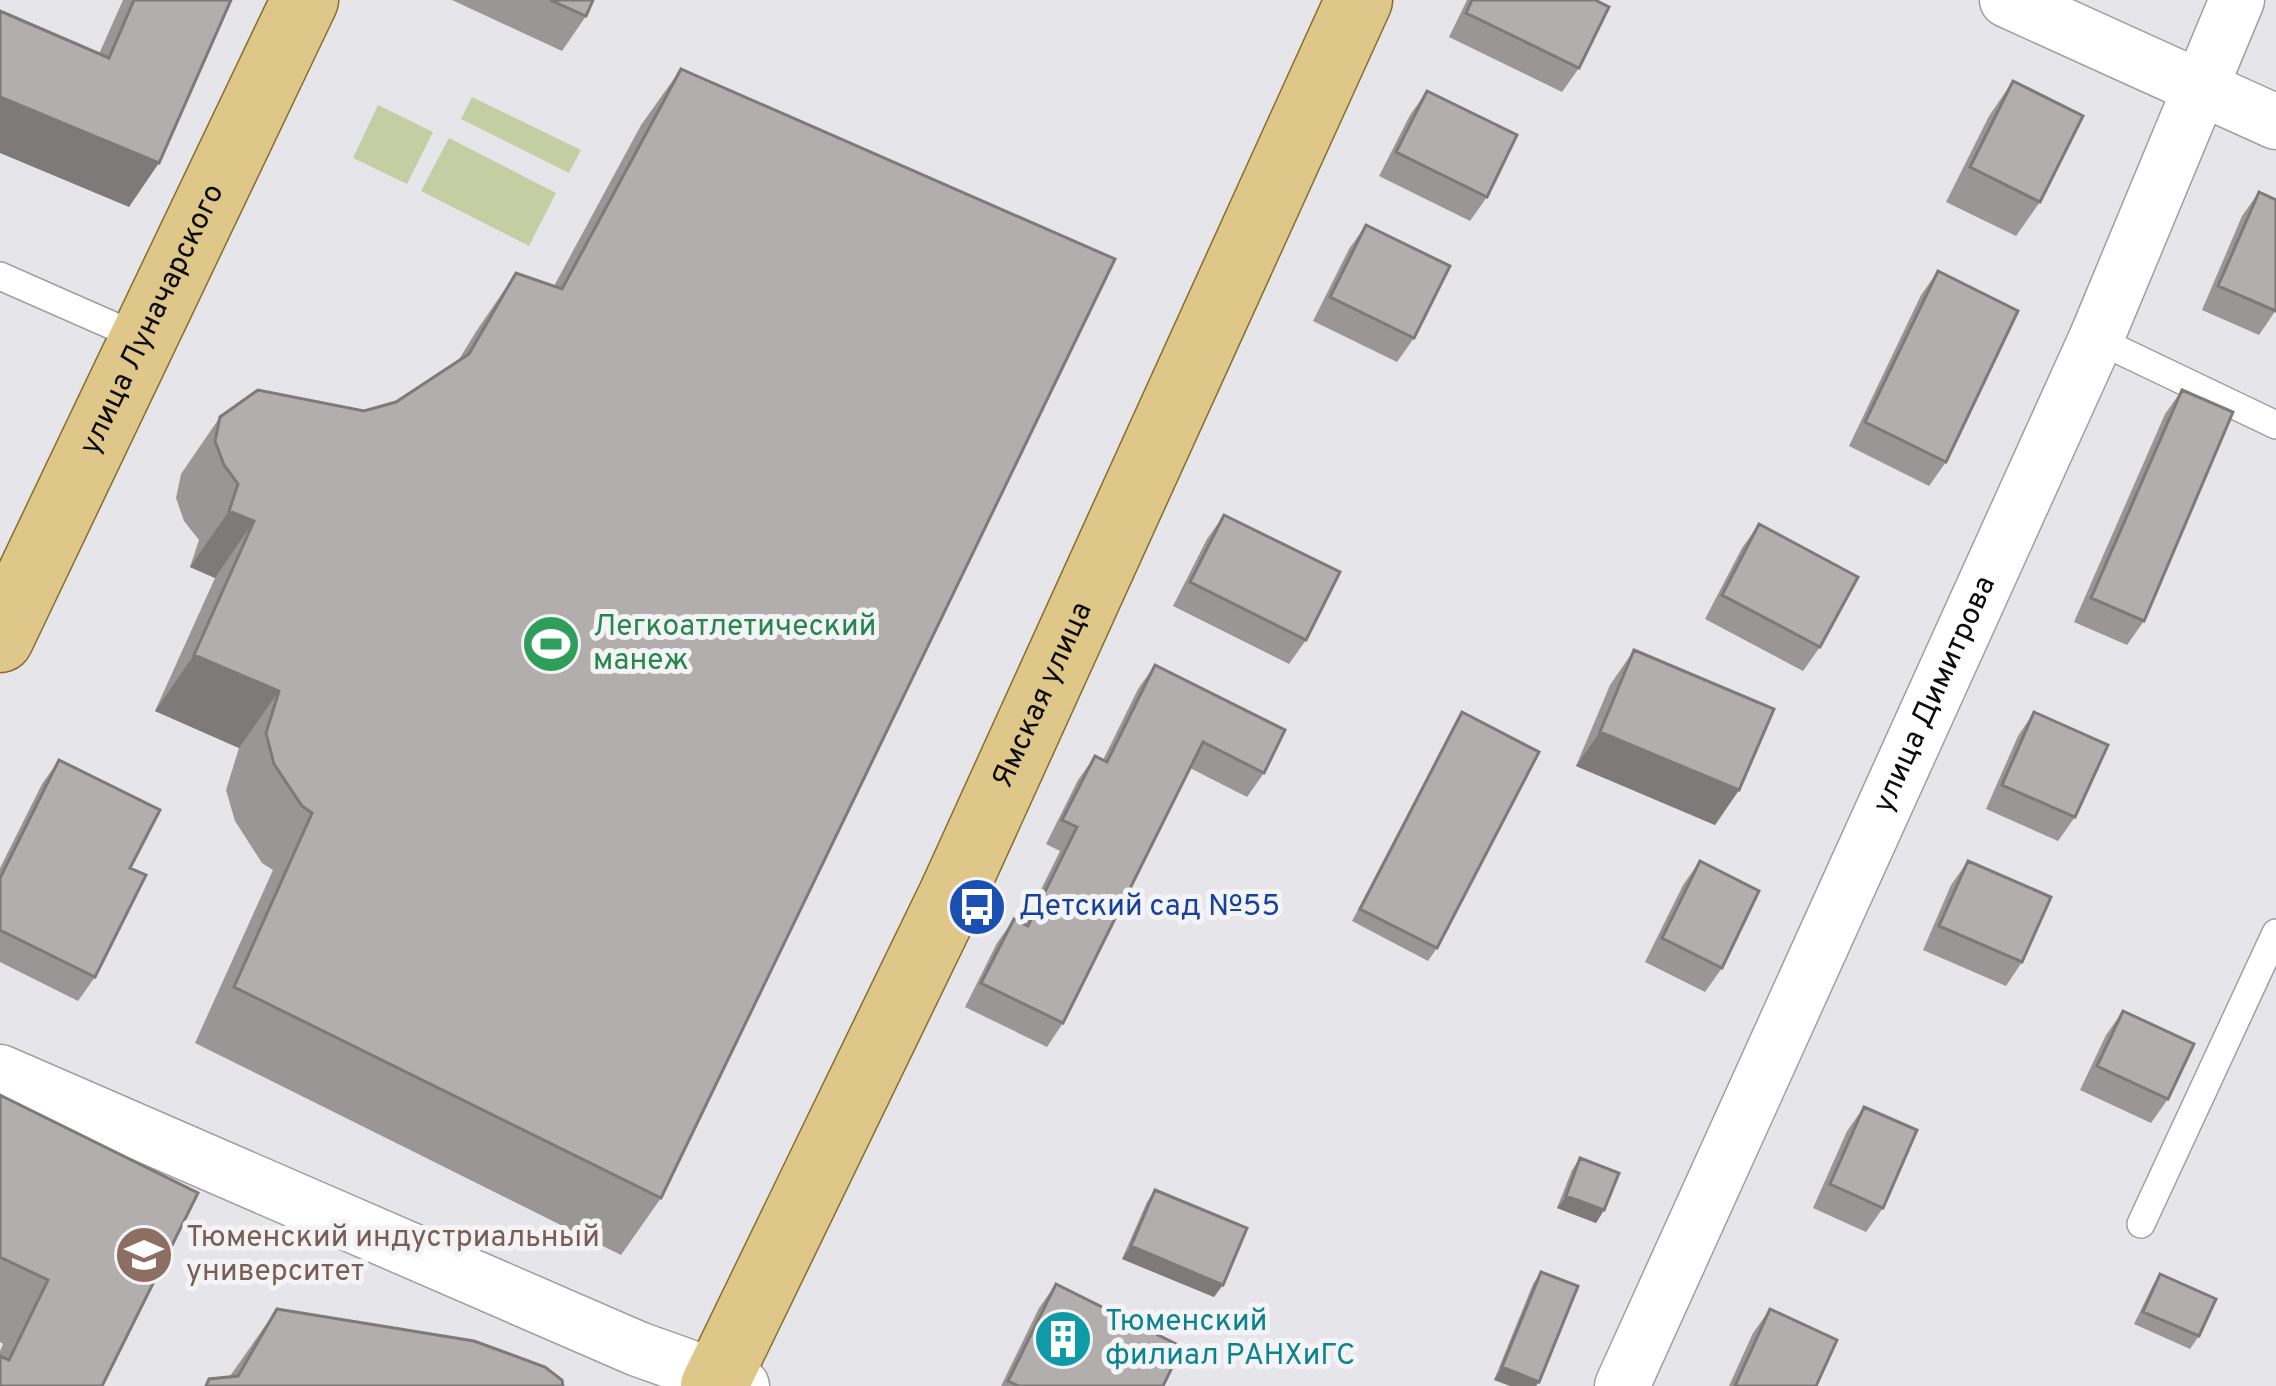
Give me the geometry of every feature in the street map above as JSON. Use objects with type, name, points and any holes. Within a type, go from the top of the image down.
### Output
[{"type":"main road","name":"улица Луначарского","points":[[0,639],[305,0]]},
{"type":"main road","name":"Ямская улица","points":[[725,1383],[1359,0]]},
{"type":"street","points":[[2007,0],[2276,122]]},
{"type":"street","name":"улица Димитрова","points":[[1622,1386],[2096,339],[2237,0]]},
{"type":"street","points":[[0,1072],[725,1383]]},
{"type":"lane","points":[[0,276],[143,339]]},
{"type":"lane","points":[[2096,339],[2276,425]]},
{"type":"lane","points":[[2141,1224],[2276,933]]},
{"type":"green space","points":[[472,97],[581,150],[569,173],[461,119]]},
{"type":"green space","points":[[378,105],[433,132],[407,184],[353,158]]},
{"type":"green space","points":[[449,138],[556,193],[529,246],[421,191]]},
{"type":"building","points":[[134,0],[231,0],[159,163],[0,97],[0,11],[109,58]]},
{"type":"building","points":[[550,0],[593,0],[586,16]]},
{"type":"building","points":[[1472,0],[1595,0],[1609,7],[1579,68],[1466,13]]},
{"type":"building","name":"Легкоатлетический манеж","points":[[681,69],[1115,259],[661,1198],[234,987],[312,813],[302,806],[274,764],[266,733],[279,691],[194,655],[254,521],[229,511],[238,484],[215,441],[220,417],[258,390],[364,411],[396,402],[469,354],[516,273],[562,289]]},
{"type":"building","points":[[2013,81],[2083,116],[2040,202],[1970,167]]},
{"type":"building","points":[[1427,91],[1517,135],[1487,197],[1396,152]]},
{"type":"building","points":[[2259,192],[2276,200],[2276,311],[2218,286]]},
{"type":"building","points":[[1366,225],[1450,266],[1414,338],[1330,297]]},
{"type":"building","points":[[1938,271],[2018,311],[1946,462],[1865,422]]},
{"type":"building","points":[[2182,390],[2233,412],[2144,621],[2091,598]]},
{"type":"building","points":[[1224,515],[1340,572],[1306,640],[1190,582]]},
{"type":"building","points":[[1759,524],[1858,577],[1820,647],[1722,595]]},
{"type":"building","points":[[1634,650],[1774,709],[1739,790],[1600,732]]},
{"type":"building","points":[[1155,665],[1285,730],[1264,773],[1203,742],[1063,1023],[981,983],[1014,919],[1028,926],[1077,827],[1062,820],[1095,756],[1107,762]]},
{"type":"building","points":[[1462,712],[1539,752],[1437,948],[1360,909]]},
{"type":"building","points":[[2034,712],[2108,745],[2075,817],[2002,785]]},
{"type":"building","points":[[59,760],[160,810],[130,868],[146,875],[95,977],[0,930],[0,878]]},
{"type":"building","points":[[1700,861],[1759,891],[1722,968],[1662,938]]},
{"type":"building","points":[[1968,861],[2051,897],[2022,962],[1939,926]]},
{"type":"building","points":[[2123,1011],[2194,1044],[2168,1099],[2097,1066]]},
{"type":"building","points":[[0,1095],[198,1193],[102,1386],[0,1386],[0,1356],[9,1360],[48,1280],[0,1257]]},
{"type":"building","points":[[1864,1107],[1917,1130],[1883,1208],[1830,1184]]},
{"type":"building","points":[[1580,1158],[1619,1173],[1604,1210],[1566,1196]]},
{"type":"building","points":[[1155,1190],[1247,1228],[1223,1285],[1131,1246]]},
{"type":"building","points":[[1541,1272],[1578,1286],[1539,1382],[1502,1367]]},
{"type":"building","points":[[2160,1274],[2216,1299],[2199,1336],[2143,1312]]},
{"type":"building","name":"Тюменский филиал РАНХиГС","points":[[1056,1284],[1182,1347],[1163,1386],[1019,1386],[1008,1381]]},
{"type":"building","points":[[277,1309],[474,1341],[545,1367],[563,1386],[206,1386],[209,1379],[238,1376]]},
{"type":"building","points":[[1770,1309],[1837,1340],[1816,1386],[1735,1386]]},
{"type":"place","name":"Легкоатлетический манеж","points":[[551,644]]},
{"type":"place","name":"Детский сад №55","points":[[977,907]]},
{"type":"place","name":"Тюменский индустриальный университет","points":[[144,1255]]},
{"type":"place","name":"Тюменский филиал РАНХиГС","points":[[1063,1339]]}]
